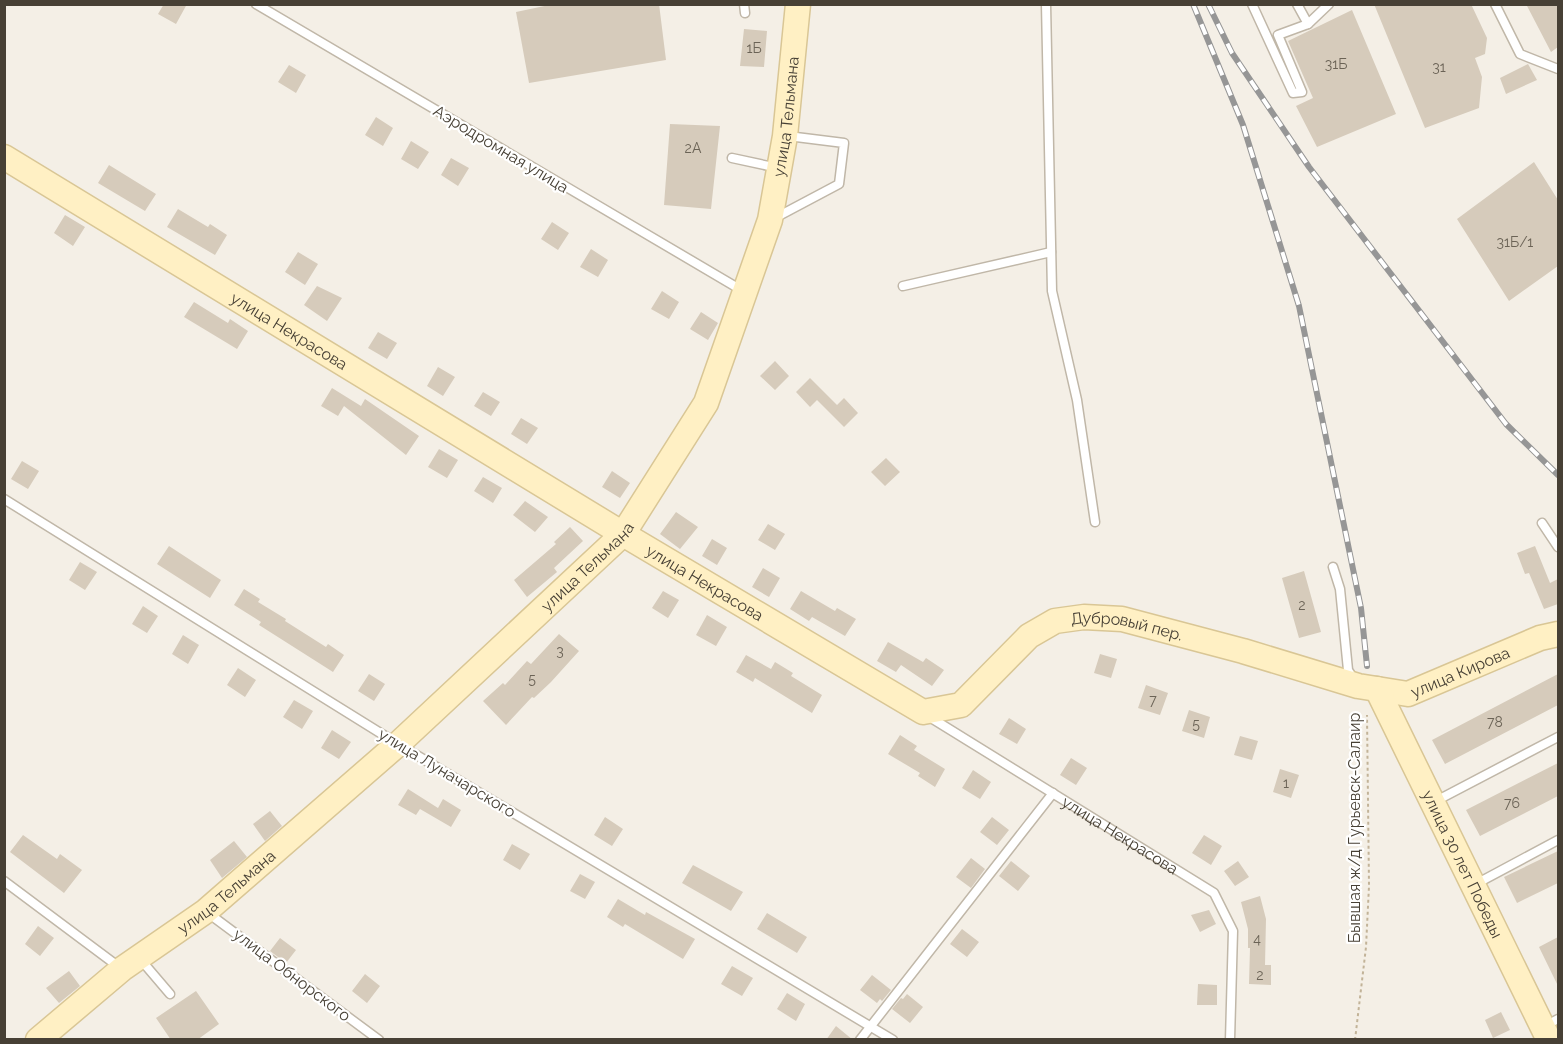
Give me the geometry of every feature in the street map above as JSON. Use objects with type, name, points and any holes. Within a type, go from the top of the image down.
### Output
[{"type":"street","name":"улица Тельмана","points":[[38,1040],[130,963],[206,911],[398,744],[623,534],[706,403],[746,293],[770,220],[785,136],[798,4]]},
{"type":"street","name":"улица Некрасова","points":[[4,157],[623,534],[923,712]]},
{"type":"street","name":"Дубровый пер.","points":[[923,712],[962,705],[1029,636],[1055,621],[1084,617],[1122,619],[1243,651],[1367,688]]},
{"type":"street","name":"улица Кирова","points":[[1367,688],[1408,694],[1540,638],[1558,634]]},
{"type":"street","name":"улица 30 лет Победы","points":[[1367,688],[1433,802],[1473,885],[1550,1028]]},
{"type":"lane","points":[[1046,4],[1052,291],[1077,400],[1095,522]]},
{"type":"lane","points":[[1252,4],[1293,93],[1302,92],[1278,35],[1308,24],[1329,4]]},
{"type":"lane","points":[[1297,4],[1308,24]]},
{"type":"lane","points":[[1495,4],[1521,54],[1558,69]]},
{"type":"lane","name":"Аэродромная улица","points":[[262,6],[746,293]]},
{"type":"lane","points":[[770,220],[839,184],[844,143],[785,136]]},
{"type":"lane","points":[[732,158],[778,168]]},
{"type":"lane","points":[[903,286],[1051,252]]},
{"type":"lane","name":"улица Луначарского","points":[[4,499],[398,744],[893,1040]]},
{"type":"lane","points":[[1542,523],[1558,547]]},
{"type":"lane","points":[[1333,567],[1340,589],[1348,670],[1367,688]]},
{"type":"lane","name":"улица Некрасова","points":[[923,712],[1215,893],[1233,931],[1230,1040]]},
{"type":"lane","points":[[1433,802],[1558,737]]},
{"type":"lane","points":[[860,1040],[1053,793]]},
{"type":"lane","points":[[1473,885],[1558,840]]},
{"type":"lane","points":[[4,881],[130,963],[170,994]]},
{"type":"lane","name":"улица Обнорского","points":[[206,911],[379,1040]]},
{"type":"path","name":"Бывшая ж/д Гурьевск-Салаир","points":[[1355,1040],[1366,947],[1369,886],[1367,688]]},
{"type":"building","points":[[164,4],[187,4],[176,24],[158,14]]},
{"type":"building","points":[[554,4],[659,4],[666,60],[529,83],[516,12]]},
{"type":"building","points":[[1374,4],[1471,4],[1487,38],[1485,54],[1475,58],[1482,77],[1479,108],[1425,128]]},
{"type":"building","points":[[1526,4],[1558,4],[1558,47],[1551,52]]},
{"type":"building","points":[[1352,10],[1396,114],[1317,147],[1296,106],[1313,98],[1288,41]]},
{"type":"building","points":[[744,29],[767,31],[764,67],[740,66]]},
{"type":"building","points":[[1528,64],[1537,80],[1506,94],[1500,78]]},
{"type":"building","points":[[289,65],[306,75],[296,93],[278,82]]},
{"type":"building","points":[[376,117],[393,128],[383,146],[365,135]]},
{"type":"building","points":[[670,124],[720,126],[711,209],[664,205]]},
{"type":"building","points":[[411,141],[429,152],[418,169],[401,159]]},
{"type":"building","points":[[451,158],[469,168],[458,186],[441,175]]},
{"type":"building","points":[[1534,162],[1558,200],[1558,266],[1509,301],[1457,219]]},
{"type":"building","points":[[109,165],[156,194],[145,211],[98,183]]},
{"type":"building","points":[[178,209],[208,227],[210,224],[227,235],[215,255],[167,227]]},
{"type":"building","points":[[65,215],[85,227],[73,246],[54,233]]},
{"type":"building","points":[[552,222],[569,233],[558,250],[541,239]]},
{"type":"building","points":[[591,249],[608,260],[598,277],[580,267]]},
{"type":"building","points":[[298,252],[318,264],[305,285],[285,272]]},
{"type":"building","points":[[317,286],[342,298],[327,321],[304,305]]},
{"type":"building","points":[[662,291],[679,302],[669,319],[651,309]]},
{"type":"building","points":[[194,302],[228,323],[230,319],[248,331],[237,349],[184,317]]},
{"type":"building","points":[[701,312],[718,323],[708,340],[690,329]]},
{"type":"building","points":[[378,332],[397,343],[387,359],[368,348]]},
{"type":"building","points":[[775,361],[789,376],[775,390],[760,376]]},
{"type":"building","points":[[438,367],[455,377],[443,396],[427,386]]},
{"type":"building","points":[[810,378],[837,405],[844,398],[858,413],[844,427],[817,400],[810,407],[796,392]]},
{"type":"building","points":[[332,388],[361,406],[365,399],[419,436],[406,455],[344,406],[338,416],[321,406]]},
{"type":"building","points":[[483,392],[500,402],[491,416],[474,406]]},
{"type":"building","points":[[521,418],[538,428],[527,444],[511,434]]},
{"type":"building","points":[[439,449],[458,460],[447,478],[428,467]]},
{"type":"building","points":[[886,458],[900,472],[885,486],[871,472]]},
{"type":"building","points":[[22,461],[39,471],[28,489],[11,479]]},
{"type":"building","points":[[612,471],[630,483],[620,498],[602,487]]},
{"type":"building","points":[[483,477],[502,488],[493,503],[474,491]]},
{"type":"building","points":[[525,501],[548,517],[535,532],[513,515]]},
{"type":"building","points":[[676,512],[698,527],[680,549],[660,534]]},
{"type":"building","points":[[768,524],[785,534],[775,550],[758,540]]},
{"type":"building","points":[[570,527],[583,541],[554,568],[557,572],[527,597],[514,580],[556,544],[554,542]]},
{"type":"building","points":[[712,539],[727,548],[717,565],[702,556]]},
{"type":"building","points":[[169,546],[221,580],[210,598],[157,564]]},
{"type":"building","points":[[1535,546],[1550,583],[1558,579],[1558,604],[1544,609],[1529,573],[1525,574],[1517,553]]},
{"type":"building","points":[[80,562],[97,572],[85,590],[69,580]]},
{"type":"building","points":[[763,568],[780,578],[769,597],[752,587]]},
{"type":"building","points":[[1304,571],[1321,632],[1299,638],[1282,578]]},
{"type":"building","points":[[244,589],[260,599],[258,602],[286,619],[285,621],[326,647],[328,644],[344,655],[333,672],[259,625],[261,622],[234,605]]},
{"type":"building","points":[[663,591],[679,600],[668,618],[652,608]]},
{"type":"building","points":[[801,591],[835,611],[837,608],[856,619],[845,636],[812,617],[809,621],[790,609]]},
{"type":"building","points":[[143,606],[158,616],[147,633],[132,624]]},
{"type":"building","points":[[707,615],[727,627],[716,646],[696,635]]},
{"type":"building","points":[[559,634],[579,651],[551,682],[534,698],[532,697],[506,725],[483,701],[503,683],[505,685],[527,661],[531,664]]},
{"type":"building","points":[[183,635],[199,645],[188,664],[172,654]]},
{"type":"building","points":[[888,642],[923,662],[926,658],[944,670],[932,686],[901,665],[896,672],[877,661]]},
{"type":"building","points":[[1100,654],[1117,659],[1111,678],[1094,673]]},
{"type":"building","points":[[746,655],[771,669],[775,662],[793,673],[791,676],[822,695],[812,713],[755,678],[753,682],[736,672]]},
{"type":"building","points":[[238,668],[256,680],[245,697],[227,685]]},
{"type":"building","points":[[369,674],[385,684],[374,701],[358,691]]},
{"type":"building","points":[[1558,674],[1558,705],[1445,764],[1432,740]]},
{"type":"building","points":[[1146,685],[1168,693],[1160,715],[1138,708]]},
{"type":"building","points":[[294,700],[313,711],[302,729],[283,717]]},
{"type":"building","points":[[1189,710],[1210,717],[1204,738],[1182,731]]},
{"type":"building","points":[[1009,718],[1026,729],[1017,744],[999,734]]},
{"type":"building","points":[[332,730],[351,742],[339,759],[321,748]]},
{"type":"building","points":[[900,735],[917,746],[914,750],[945,769],[935,787],[918,776],[920,773],[888,754]]},
{"type":"building","points":[[1240,736],[1258,741],[1252,760],[1234,755]]},
{"type":"building","points":[[1071,758],[1087,768],[1076,785],[1060,775]]},
{"type":"building","points":[[1558,763],[1558,796],[1480,836],[1466,810]]},
{"type":"building","points":[[1280,769],[1299,775],[1291,798],[1273,792]]},
{"type":"building","points":[[973,770],[991,782],[980,799],[962,788]]},
{"type":"building","points":[[408,789],[438,808],[443,799],[461,810],[451,827],[420,809],[416,815],[398,805]]},
{"type":"building","points":[[270,811],[282,826],[265,841],[253,824]]},
{"type":"building","points":[[605,817],[623,829],[612,846],[594,835]]},
{"type":"building","points":[[992,817],[1009,830],[997,845],[980,832]]},
{"type":"building","points":[[23,835],[57,859],[60,854],[82,870],[64,893],[10,852]]},
{"type":"building","points":[[1204,835],[1222,846],[1211,865],[1192,853]]},
{"type":"building","points":[[234,841],[247,857],[222,878],[210,860]]},
{"type":"building","points":[[512,844],[530,854],[520,870],[503,860]]},
{"type":"building","points":[[1558,851],[1558,883],[1517,903],[1504,877]]},
{"type":"building","points":[[971,858],[985,869],[971,888],[956,877]]},
{"type":"building","points":[[1011,861],[1030,876],[1018,891],[999,876]]},
{"type":"building","points":[[1238,861],[1249,877],[1235,886],[1224,871]]},
{"type":"building","points":[[693,865],[743,892],[731,911],[682,883]]},
{"type":"building","points":[[580,874],[595,882],[585,899],[570,891]]},
{"type":"building","points":[[1260,896],[1266,919],[1265,965],[1271,965],[1271,985],[1249,984],[1250,948],[1248,948],[1248,929],[1241,902]]},
{"type":"building","points":[[618,899],[695,939],[683,959],[625,924],[623,927],[607,917]]},
{"type":"building","points":[[1209,910],[1216,924],[1200,932],[1191,915]]},
{"type":"building","points":[[767,913],[807,937],[797,953],[757,929]]},
{"type":"building","points":[[38,926],[54,938],[40,956],[25,944]]},
{"type":"building","points":[[962,929],[979,942],[967,957],[950,944]]},
{"type":"building","points":[[1558,937],[1558,986],[1539,947]]},
{"type":"building","points":[[280,938],[296,950],[286,963],[270,951]]},
{"type":"building","points":[[732,966],[753,978],[742,996],[721,984]]},
{"type":"building","points":[[69,971],[80,986],[59,1003],[46,988]]},
{"type":"building","points":[[365,974],[380,986],[367,1003],[352,991]]},
{"type":"building","points":[[872,975],[891,990],[882,1001],[880,999],[877,1003],[860,990]]},
{"type":"building","points":[[1198,984],[1217,985],[1217,1005],[1197,1005]]},
{"type":"building","points":[[196,991],[219,1024],[197,1040],[171,1040],[156,1018]]},
{"type":"building","points":[[787,993],[805,1004],[796,1021],[777,1009]]},
{"type":"building","points":[[907,994],[923,1007],[910,1023],[892,1009]]},
{"type":"building","points":[[1501,1012],[1510,1030],[1493,1038],[1485,1020]]},
{"type":"building","points":[[836,1026],[853,1040],[826,1040]]},
{"type":"railway","points":[[1193,4],[1243,125],[1299,306],[1361,608],[1367,666]]},
{"type":"railway","points":[[1208,4],[1232,53],[1309,167],[1506,424],[1558,475]]}]
